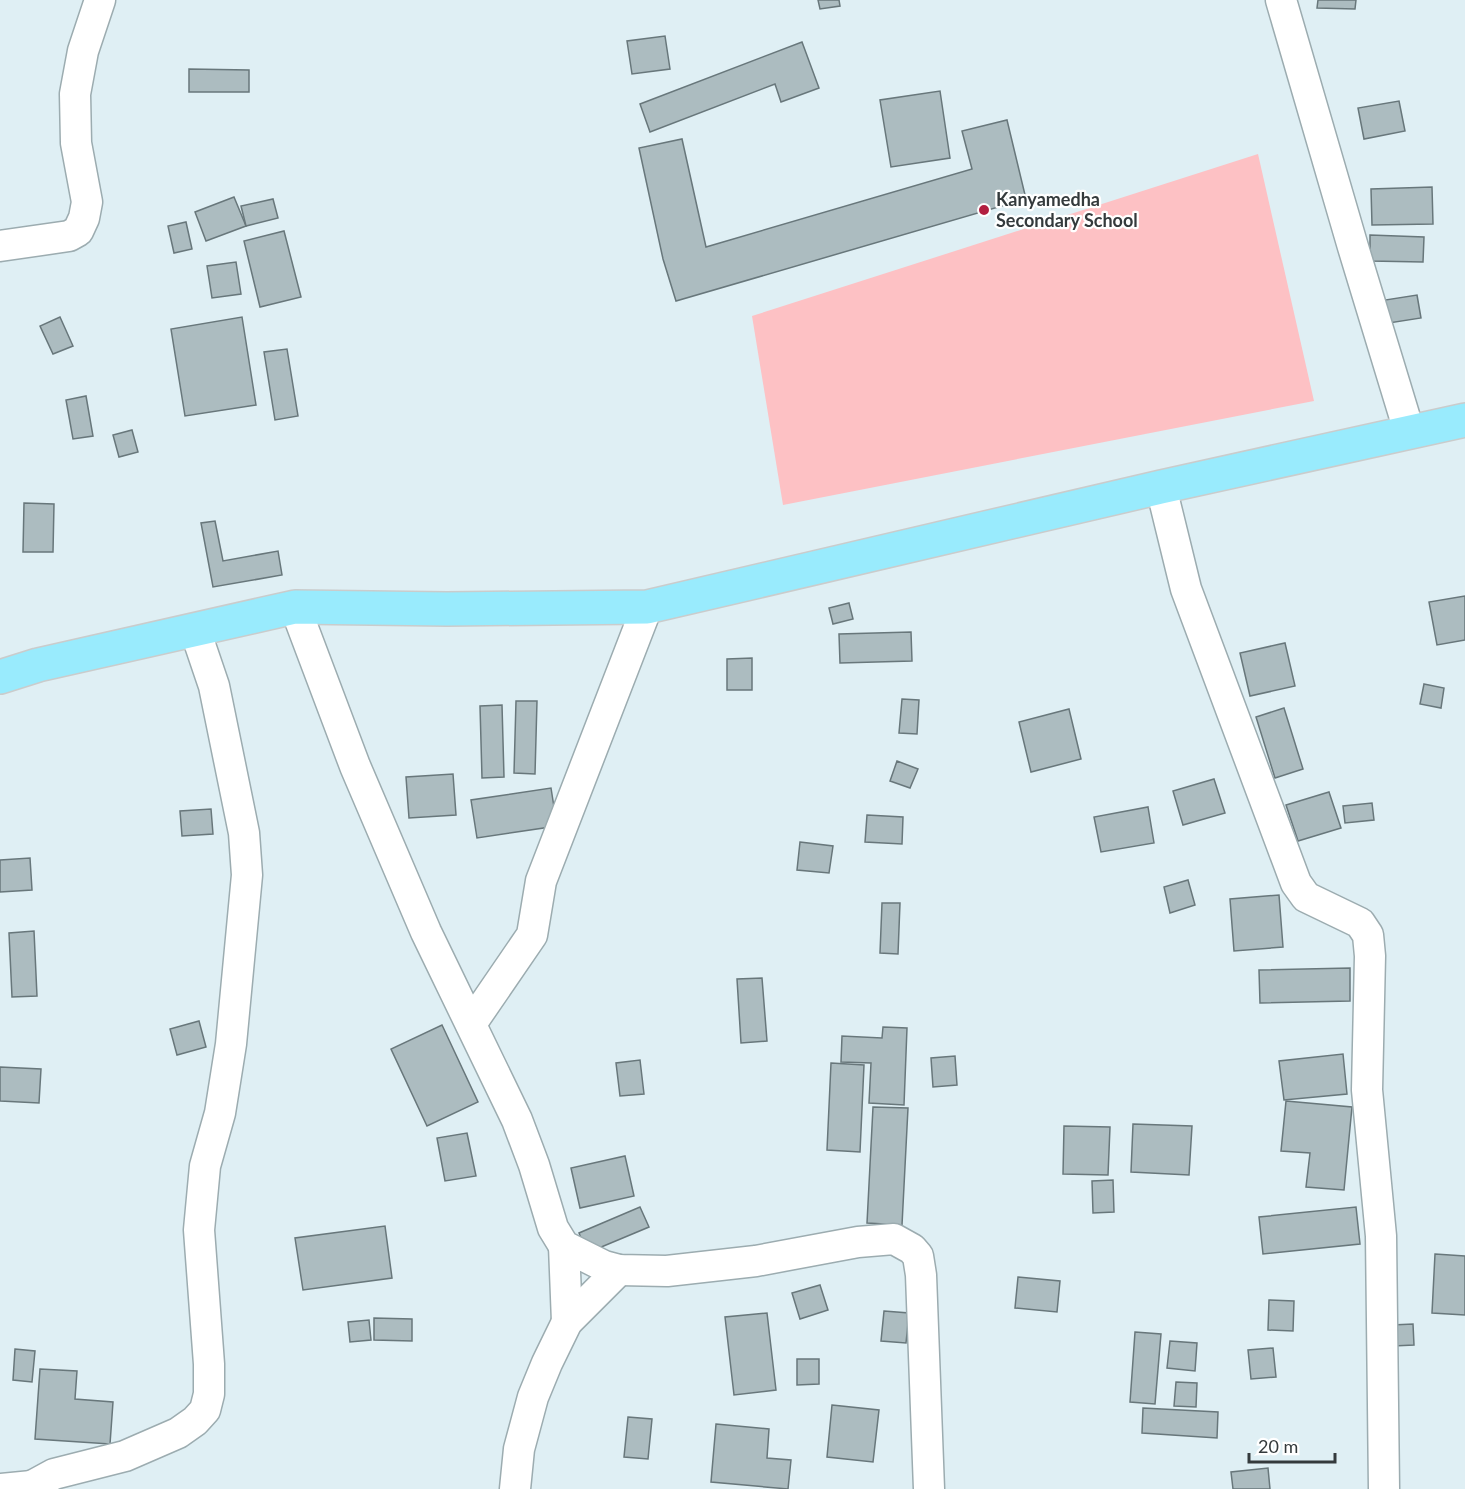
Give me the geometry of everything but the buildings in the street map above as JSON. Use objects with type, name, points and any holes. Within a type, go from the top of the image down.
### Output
[{"type":"main road","points":[[0,677],[38,665],[295,607],[447,609],[647,607],[1161,487],[1465,420]]},
{"type":"street","points":[[0,246],[69,236],[78,231],[84,218],[87,202],[76,143],[75,94],[83,51],[100,0]]},
{"type":"street","points":[[1281,0],[1409,431]]},
{"type":"street","points":[[1161,487],[1186,589],[1296,883],[1306,897],[1360,923],[1368,935],[1370,956],[1367,1090],[1381,1236],[1384,1489]]},
{"type":"street","points":[[295,607],[359,776],[426,932],[517,1120],[534,1165],[553,1228],[564,1246],[567,1322]]},
{"type":"street","points":[[471,1024],[532,935],[541,881],[647,607]]},
{"type":"street","points":[[0,1489],[31,1487],[54,1474],[125,1456],[178,1432],[195,1421],[205,1410],[209,1394],[209,1364],[199,1230],[205,1167],[220,1113],[231,1044],[247,875],[244,833],[214,686],[195,630]]},
{"type":"street","points":[[564,1246],[604,1266],[619,1270],[667,1271],[756,1261],[858,1242],[894,1239],[912,1249],[918,1256],[921,1275],[929,1489]]},
{"type":"street","points":[[515,1489],[519,1449],[533,1397],[547,1363],[567,1322],[619,1270]]},
{"type":"shaded area","points":[[1258,154],[1314,401],[783,505],[752,316]]},
{"type":"place","name":"Kanyamedha Secondary School","points":[[984,210]]}]
